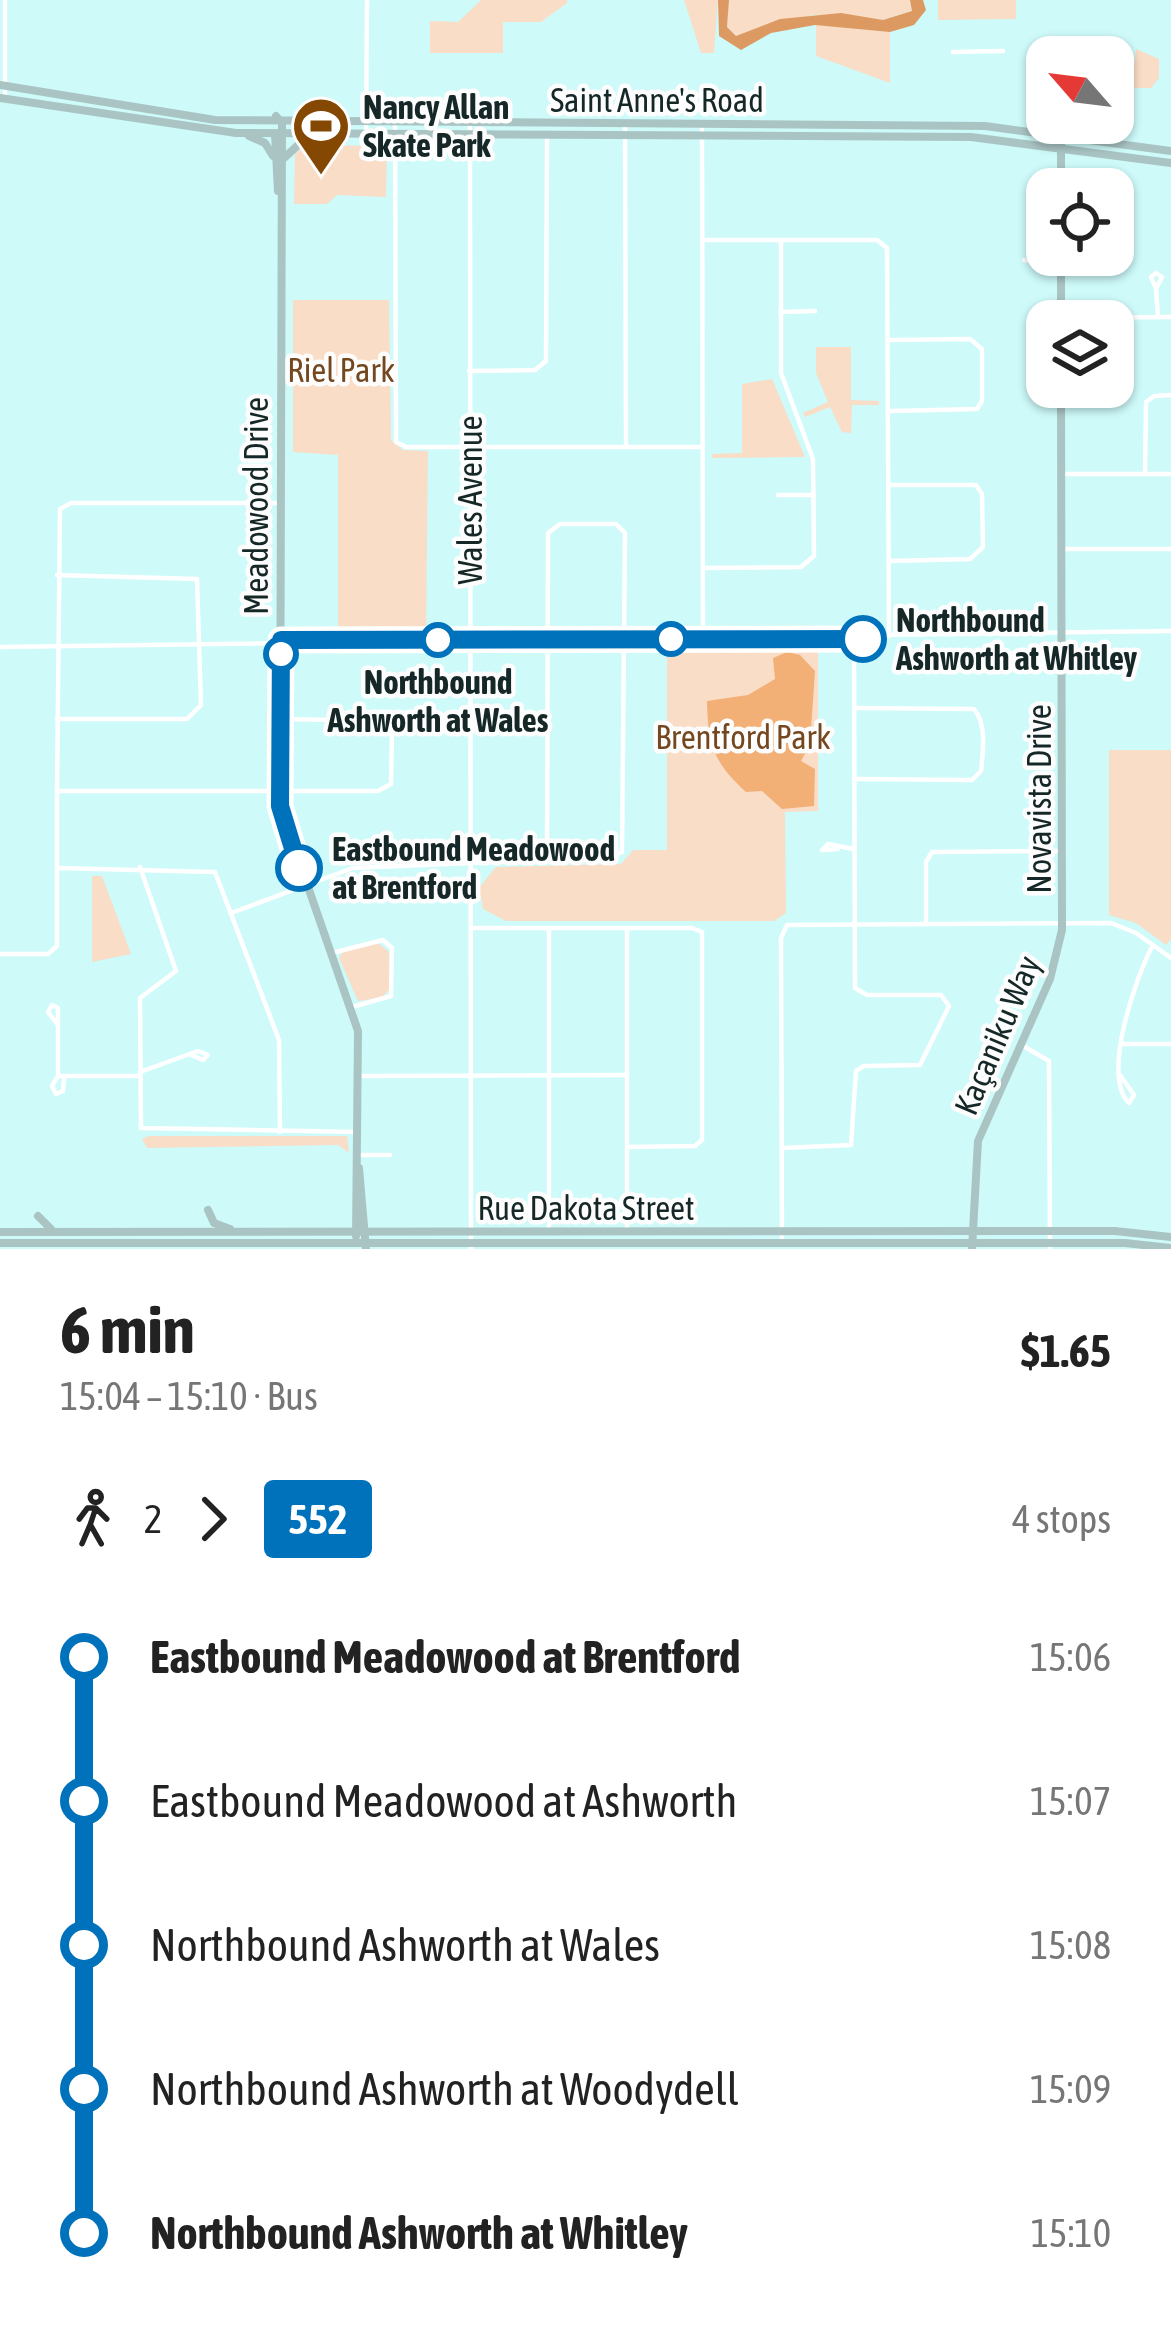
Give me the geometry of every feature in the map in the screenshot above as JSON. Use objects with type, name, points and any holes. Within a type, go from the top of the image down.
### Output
[{"type":"main road","name":"Saint Anne's Road","points":[[3,86],[128,108],[279,123],[980,125],[1026,130]]},
{"type":"main road","name":"Saint Anne's Road","points":[[3,99],[236,133],[971,136],[1171,163]]},
{"type":"main road","points":[[127,119],[128,108]]},
{"type":"main road","name":"Meadowood Drive","points":[[279,123],[280,791],[284,829],[352,1007],[359,1076],[361,1246]]},
{"type":"main road","points":[[544,135],[545,123]]},
{"type":"main road","points":[[236,133],[265,143],[278,164],[298,140],[319,134]]},
{"type":"main road","points":[[1106,152],[1112,144]]},
{"type":"main road","name":"Saint Anne's Road","points":[[1125,144],[1171,152]]},
{"type":"main road","points":[[1061,145],[1061,168]]},
{"type":"main road","name":"Novavista Drive","points":[[1061,408],[1062,923]]},
{"type":"main road","name":"Kaçaniku Way","points":[[972,1240],[978,1141],[1055,965],[1062,923]]},
{"type":"main road","points":[[193,1232],[208,1210],[214,1223],[243,1232]]},
{"type":"main road","points":[[38,1216],[58,1232]]},
{"type":"main road","name":"Rue Dakota Street","points":[[0,1232],[361,1232],[549,1246],[705,1232],[972,1240]]},
{"type":"main road","name":"Rue Dakota Street","points":[[0,1244],[433,1246],[549,1232],[705,1246],[1171,1237]]},
{"type":"main road","name":"Rue Dakota Street","points":[[1050,1240],[1171,1248]]},
{"type":"main road","points":[[98,1244],[113,1249]]},
{"type":"street","points":[[3,99],[5,0]]},
{"type":"street","points":[[366,135],[367,0]]},
{"type":"street","points":[[953,52],[1003,51]]},
{"type":"street","points":[[395,122],[395,439],[406,447],[703,447]]},
{"type":"street","name":"Wales Avenue","points":[[470,123],[471,1240]]},
{"type":"street","points":[[625,123],[626,446]]},
{"type":"street","points":[[702,124],[703,639]]},
{"type":"street","points":[[469,371],[535,370],[546,361],[544,135]]},
{"type":"street","points":[[702,240],[883,243],[888,251],[889,638]]},
{"type":"street","points":[[703,568],[808,565],[814,556],[812,454],[782,380],[781,240]]},
{"type":"street","points":[[1156,289],[1158,317]]},
{"type":"street","points":[[781,312],[815,311]]},
{"type":"street","points":[[1134,317],[1171,317]]},
{"type":"street","points":[[888,340],[975,340],[982,349],[981,404],[973,411],[888,410]]},
{"type":"street","points":[[1145,474],[1146,402],[1171,395]]},
{"type":"street","points":[[1061,474],[1171,474]]},
{"type":"street","points":[[889,485],[976,485],[982,494],[983,547],[975,559],[889,561]]},
{"type":"street","points":[[778,495],[814,495]]},
{"type":"street","points":[[0,954],[56,949],[57,515],[67,504],[280,503]]},
{"type":"street","points":[[231,913],[353,868],[610,857],[625,848],[625,532],[616,524],[560,524],[548,533],[547,857]]},
{"type":"street","points":[[1062,549],[1171,548]]},
{"type":"street","points":[[57,575],[194,576],[200,586],[200,709],[193,718],[57,719]]},
{"type":"street","points":[[0,647],[200,646],[281,640],[854,639],[1171,631]]},
{"type":"street","points":[[782,1148],[850,1145],[856,1071],[864,1066],[920,1065],[949,1006],[941,995],[857,992],[854,639]]},
{"type":"street","points":[[854,708],[972,709],[982,724],[982,769],[976,778],[854,779]]},
{"type":"street","points":[[57,791],[378,791],[393,777],[392,730],[386,721],[281,719]]},
{"type":"street","points":[[838,849],[854,849]]},
{"type":"street","points":[[926,923],[926,862],[932,853],[1063,851]]},
{"type":"street","points":[[57,868],[213,869],[280,1046],[280,1132]]},
{"type":"street","points":[[140,868],[176,971],[171,980],[144,991],[139,1002],[144,1131],[358,1132]]},
{"type":"street","points":[[782,1243],[782,934],[792,923],[1117,924],[1171,958]]},
{"type":"street","points":[[471,928],[695,928],[704,936],[704,1134],[698,1145],[626,1147]]},
{"type":"street","points":[[549,928],[549,1246]]},
{"type":"street","points":[[627,928],[627,1240]]},
{"type":"street","points":[[332,953],[367,940],[382,940],[392,948],[390,998],[352,1007]]},
{"type":"street","points":[[1120,1075],[1120,1044],[1153,945]]},
{"type":"street","points":[[58,1025],[61,1076],[140,1074],[189,1054]]},
{"type":"street","points":[[1020,1043],[1049,1061],[1050,1240]]},
{"type":"street","points":[[1120,1044],[1171,1044]]},
{"type":"street","points":[[359,1076],[627,1075]]},
{"type":"street","points":[[358,1155],[390,1155]]},
{"type":"street","points":[[705,1232],[705,1246]]},
{"type":"green space","points":[[481,0],[567,3],[541,22],[503,22],[503,53],[430,53],[430,21],[458,22]]},
{"type":"green space","points":[[684,0],[718,0],[714,53],[701,53]]},
{"type":"green space","points":[[729,0],[910,0],[912,11],[883,20],[813,15],[736,36],[727,27]]},
{"type":"green space","points":[[938,0],[1016,0],[1016,19],[938,20]]},
{"type":"green space","points":[[816,25],[890,32],[890,83],[816,56]]},
{"type":"green space","points":[[1136,49],[1159,59],[1159,78],[1151,88],[1134,88]]},
{"type":"green space","points":[[306,145],[387,146],[386,197],[337,195],[327,204],[294,204],[295,154]]},
{"type":"green space","name":"Riel Park","points":[[293,300],[389,300],[391,440],[403,450],[428,451],[426,635],[338,635],[338,455],[293,452]]},
{"type":"green space","points":[[816,347],[851,347],[851,400],[879,401],[879,405],[852,405],[851,433],[842,432],[830,407],[805,417],[803,413],[828,402],[816,373]]},
{"type":"green space","points":[[772,379],[805,457],[712,458],[712,454],[742,453],[742,384]]},
{"type":"green space","name":"Brentford Park","points":[[818,648],[818,811],[785,812],[786,913],[774,921],[506,921],[483,909],[479,888],[496,867],[621,864],[633,850],[667,850],[667,649]]},
{"type":"green space","points":[[787,652],[800,655],[815,671],[810,744],[801,761],[815,769],[814,806],[782,809],[762,791],[746,792],[720,762],[711,741],[707,701],[748,695],[775,679],[773,658]]},
{"type":"green space","points":[[1109,750],[1171,750],[1171,939],[1166,945],[1136,923],[1109,915]]},
{"type":"green space","points":[[92,876],[102,876],[131,954],[92,962]]},
{"type":"green space","points":[[378,943],[389,952],[389,990],[381,998],[358,1001],[339,958],[343,952]]},
{"type":"green space","points":[[347,1136],[349,1153],[338,1145],[147,1148],[142,1139]]},
{"type":"shaded area","points":[[718,0],[729,0],[727,27],[736,36],[780,19],[841,13],[883,20],[912,11],[910,0],[923,0],[926,10],[914,25],[890,32],[815,25],[771,33],[741,50],[719,36]]},
{"type":"bus line","name":"552","points":[[299,868],[280,806],[281,640],[863,639]]},
{"type":"place","name":"Nancy Allan Skate Park","points":[[321,177]]},
{"type":"place","name":"Northbound Ashworth at Whitley","points":[[863,639]]},
{"type":"place","name":"Northbound Ashworth at Wales","points":[[438,640]]},
{"type":"place","name":"Eastbound Meadowood at Brentford","points":[[299,868]]}]
